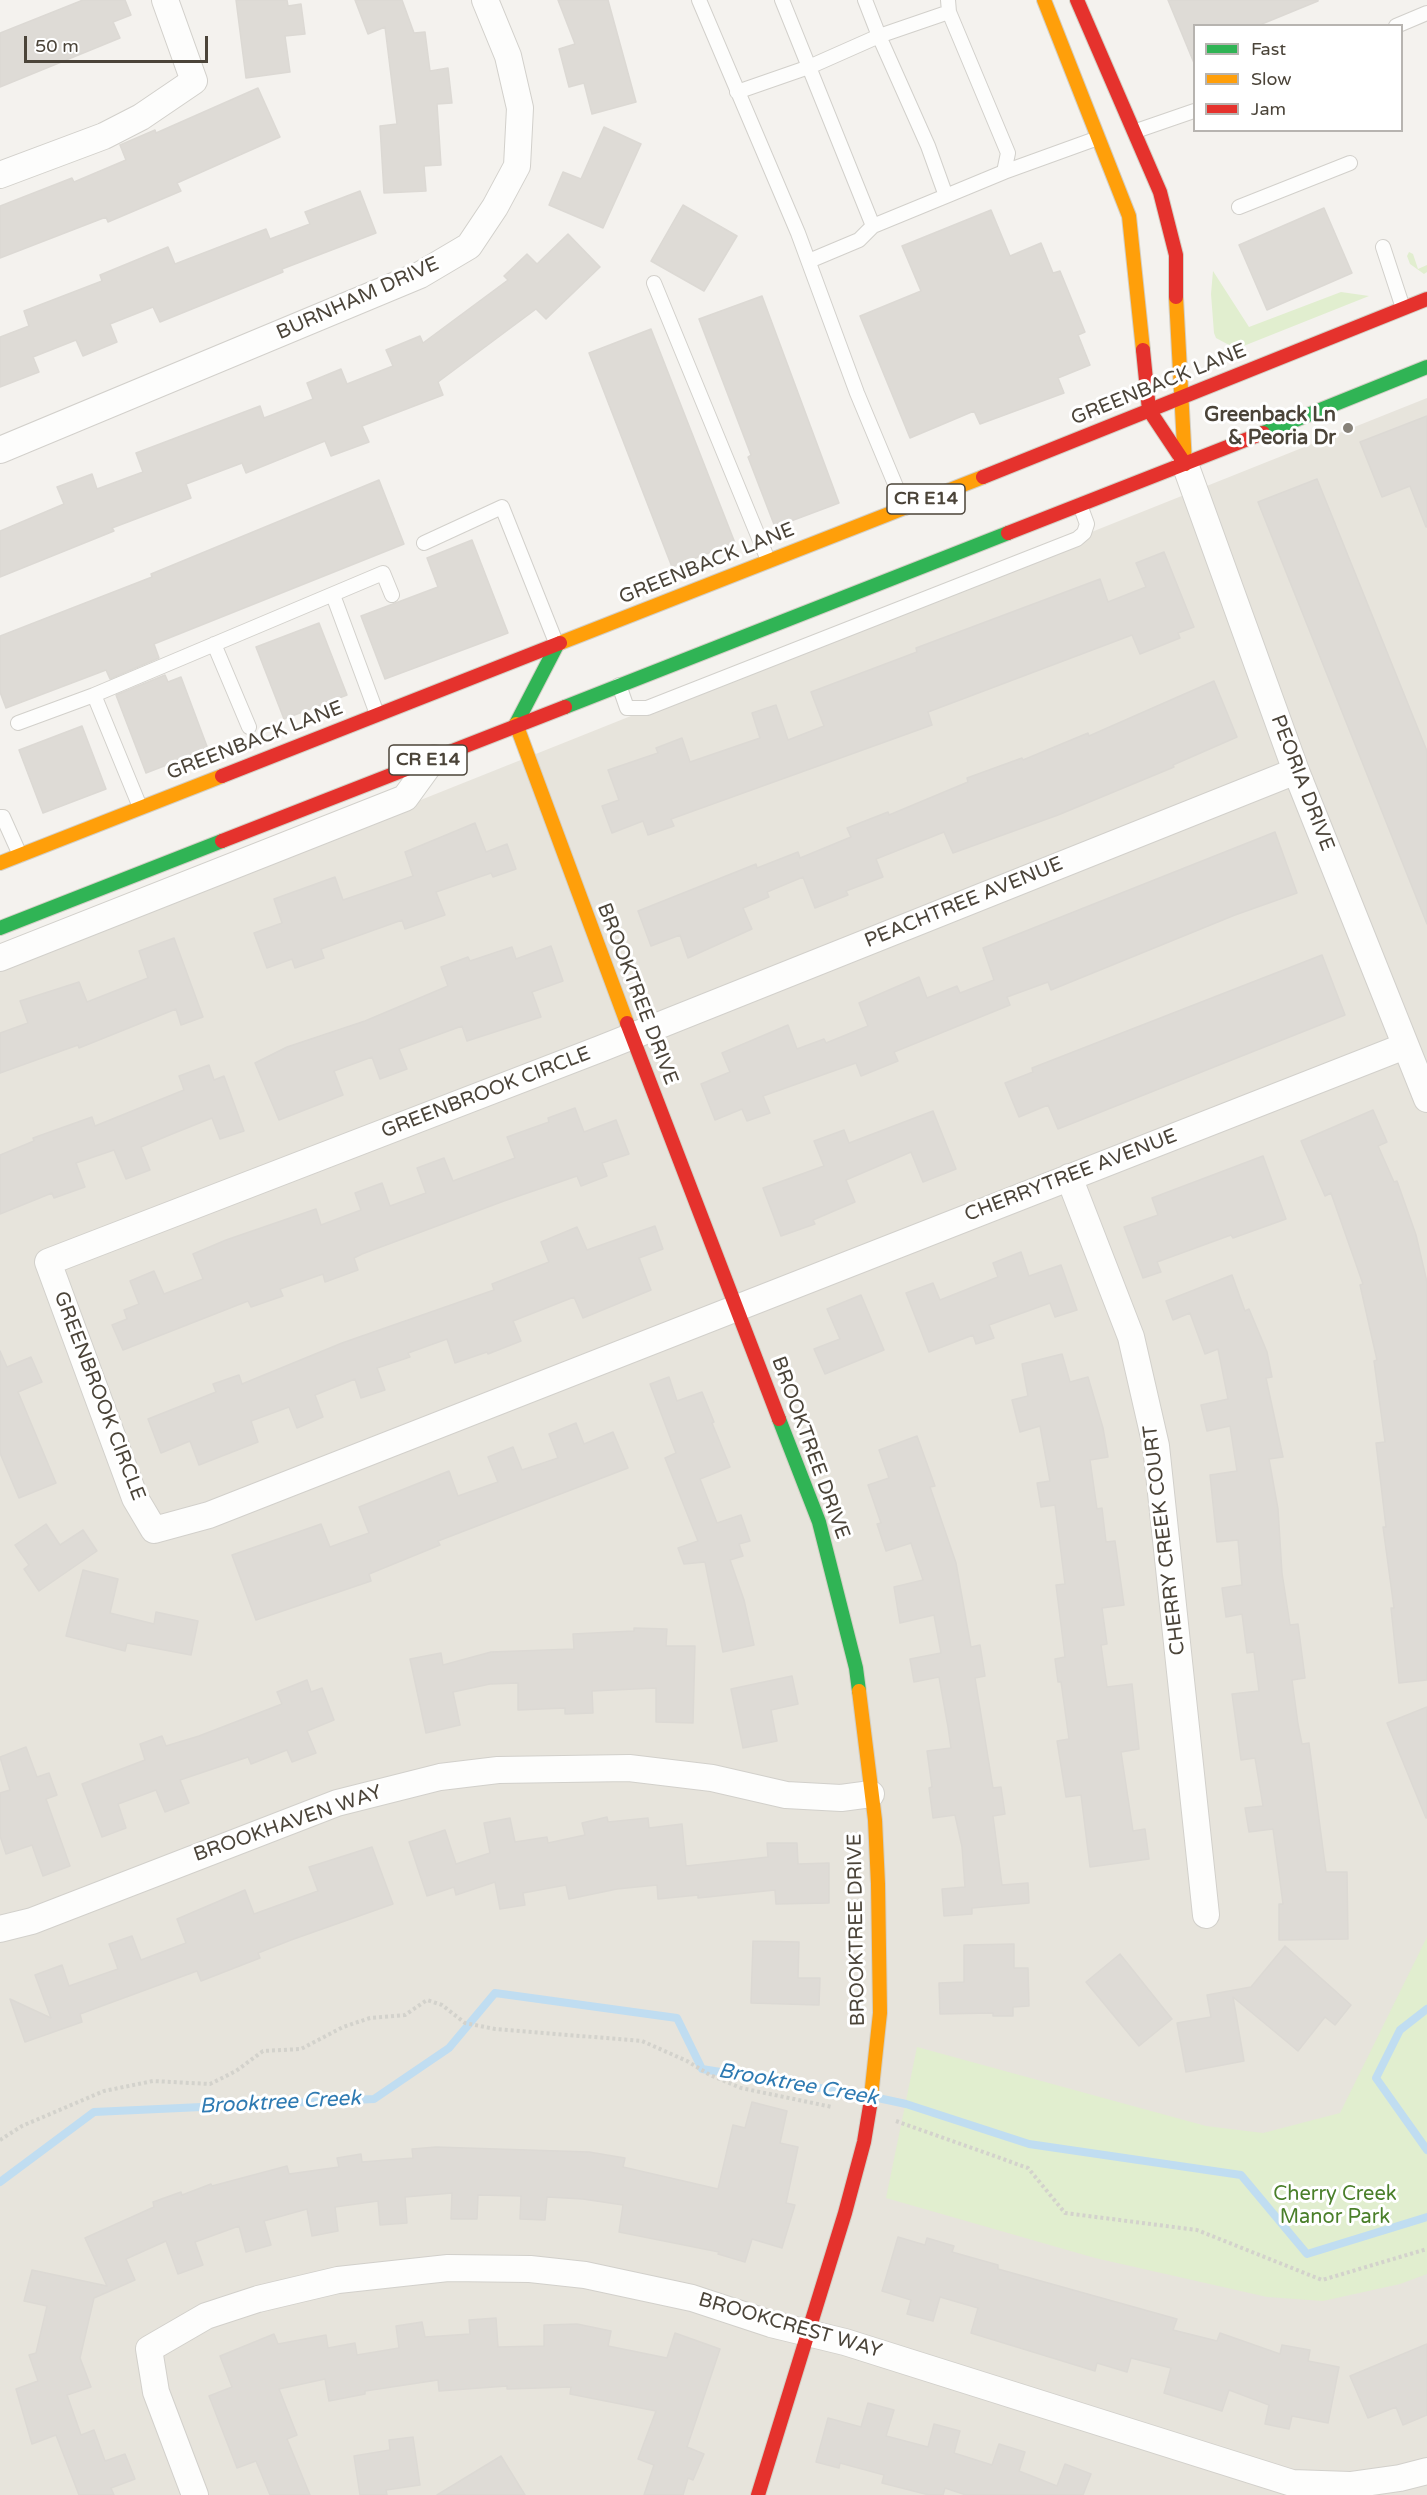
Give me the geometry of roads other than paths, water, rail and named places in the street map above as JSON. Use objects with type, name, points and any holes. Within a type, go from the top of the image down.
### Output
[{"type":"main road","points":[[1044,0],[1129,216],[1149,410],[1185,464]]},
{"type":"main road","points":[[1077,0],[1136,131],[1160,192],[1176,255],[1176,325],[1183,396],[1185,464]]},
{"type":"main road","name":"GREENBACK LANE","points":[[0,863],[905,508],[1427,298]]},
{"type":"main road","name":"CR E14","points":[[0,928],[1427,367]]},
{"type":"main road","points":[[516,724],[557,645]]},
{"type":"main road","name":"BROOKTREE DRIVE","points":[[516,724],[632,1036],[819,1522],[856,1668],[875,1820],[880,1956],[877,2058],[864,2142],[809,2333],[758,2495]]},
{"type":"street","points":[[0,175],[104,136],[141,117],[194,81],[165,0]]},
{"type":"street","name":"BURNHAM DRIVE","points":[[0,450],[420,275],[469,246],[495,207],[517,166],[520,108],[507,56],[484,0]]},
{"type":"street","name":"PEORIA DRIVE","points":[[1185,464],[1296,771],[1427,1099]]},
{"type":"street","points":[[0,958],[405,798],[435,758]]},
{"type":"street","name":"PEACHTREE AVENUE","points":[[632,1036],[1296,771]]},
{"type":"street","name":"GREENBROOK CIRCLE","points":[[632,1036],[48,1262],[135,1498],[154,1530],[209,1515],[736,1307]]},
{"type":"street","name":"CHERRYTREE AVENUE","points":[[736,1307],[1405,1046]]},
{"type":"street","name":"CHERRY CREEK COURT","points":[[1069,1177],[1131,1337],[1156,1446],[1206,1915]]},
{"type":"street","name":"BROOKHAVEN WAY","points":[[0,1929],[32,1921],[337,1803],[440,1777],[498,1770],[629,1767],[712,1778],[786,1795],[841,1798],[871,1794]]},
{"type":"street","name":"BROOKCREST WAY","points":[[195,2495],[156,2392],[149,2349],[206,2316],[258,2299],[338,2280],[448,2268],[530,2269],[617,2281],[692,2298],[771,2324],[856,2345],[1292,2483],[1350,2485],[1427,2471]]},
{"type":"lane","points":[[699,0],[809,261],[857,393],[905,508]]},
{"type":"lane","points":[[782,0],[873,226]]},
{"type":"lane","points":[[865,0],[928,146],[946,196]]},
{"type":"lane","points":[[736,92],[809,67],[949,6],[1008,153],[1004,172]]},
{"type":"lane","points":[[1401,24],[1427,13]]},
{"type":"lane","points":[[1136,131],[1193,111]]},
{"type":"lane","points":[[809,261],[859,240],[873,226],[1004,172],[1099,137]]},
{"type":"lane","points":[[1239,207],[1350,163]]},
{"type":"lane","points":[[1383,247],[1403,308]]},
{"type":"lane","points":[[654,283],[768,560]]},
{"type":"lane","points":[[619,685],[627,708],[647,708],[1077,539],[1084,532],[1087,524],[1080,505]]},
{"type":"lane","points":[[424,543],[502,507],[557,645]]},
{"type":"lane","points":[[18,723],[94,694],[383,573],[392,595]]},
{"type":"lane","points":[[333,595],[377,714]]},
{"type":"lane","points":[[214,644],[249,727]]},
{"type":"lane","points":[[94,694],[140,807]]},
{"type":"lane","points":[[0,817],[3,817],[20,855]]},
{"type":"waterway","name":"Brooktree Creek","points":[[0,2182],[94,2112],[374,2099],[449,2048],[495,1993],[677,2018],[702,2069],[863,2095]]},
{"type":"waterway","name":"Brooktree Creek","points":[[1427,2009],[1400,2030],[1376,2078],[1427,2150]]},
{"type":"waterway","name":"Brooktree Creek","points":[[878,2098],[906,2104],[1029,2144],[1241,2175],[1307,2254],[1427,2217]]},
{"type":"place","name":"Greenback Ln & Peoria Dr","points":[[1348,428]]},
{"type":"park label","name":"Cherry Creek Manor Park","points":[[1335,2206]]}]
